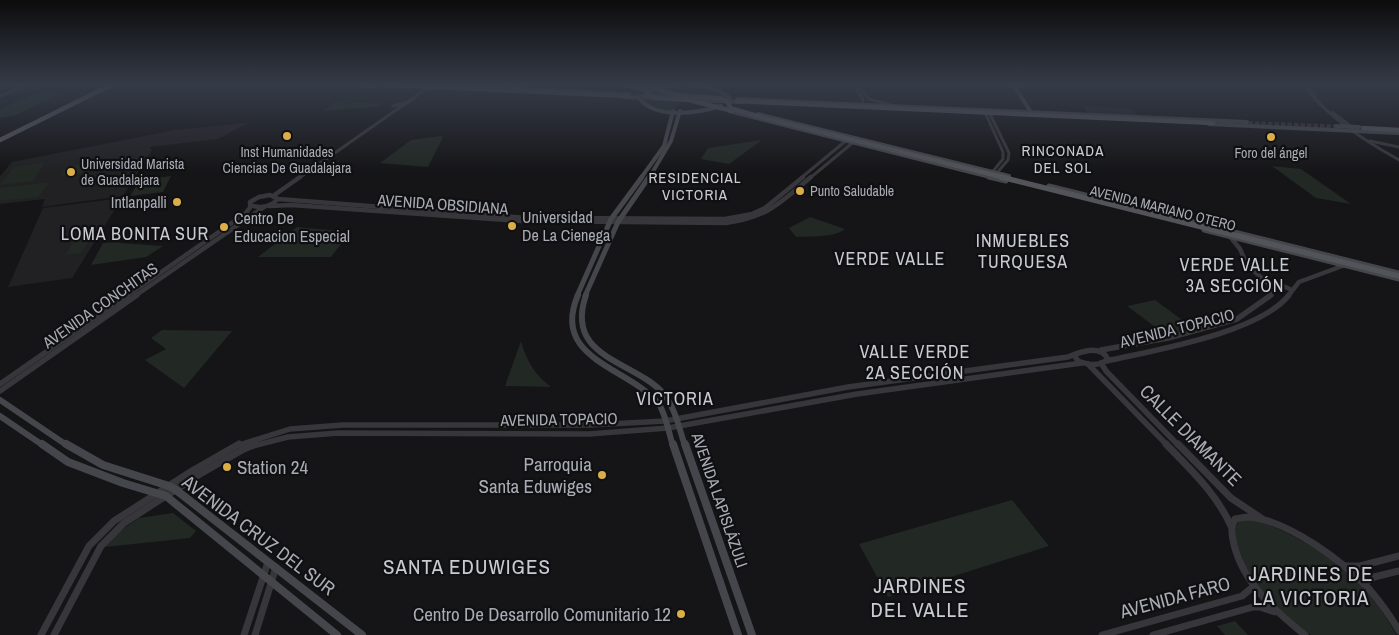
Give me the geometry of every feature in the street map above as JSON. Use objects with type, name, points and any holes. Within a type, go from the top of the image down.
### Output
[{"type":"main road","points":[[0,139],[51,114]]},
{"type":"main road","name":"AVENIDA LAPISLÁZULI","points":[[673,114],[664,146],[611,220],[575,301],[572,311],[572,325],[579,342],[595,360],[648,391],[659,404],[738,635]]},
{"type":"main road","name":"AVENIDA LAPISLÁZULI","points":[[680,114],[673,140],[661,163],[619,220],[584,301],[582,313],[584,330],[589,340],[600,353],[658,387],[670,402],[752,635]]},
{"type":"main road","name":"AVENIDA MARIANO OTERO","points":[[743,114],[819,134],[852,140]]},
{"type":"main road","name":"AVENIDA MARIANO OTERO","points":[[749,114],[759,118],[1399,276]]},
{"type":"main road","name":"AVENIDA MARIANO OTERO","points":[[753,114],[930,161],[1227,233]]},
{"type":"main road","points":[[1022,114],[1213,122],[1338,130],[1350,128],[1355,131],[1364,129]]},
{"type":"main road","points":[[759,118],[769,117]]},
{"type":"main road","points":[[1213,122],[1233,121],[1343,126],[1399,131]]},
{"type":"main road","points":[[1233,121],[1231,123],[1240,125]]},
{"type":"main road","points":[[1332,126],[1341,128],[1338,130]]},
{"type":"main road","points":[[812,130],[819,134]]},
{"type":"main road","name":"AVENIDA MARIANO OTERO","points":[[993,175],[1012,182],[1227,233]]},
{"type":"main road","points":[[1012,182],[1024,183]]},
{"type":"main road","name":"AVENIDA CRUZ DEL SUR","points":[[0,400],[58,440],[90,459],[172,488],[362,635]]},
{"type":"main road","name":"AVENIDA CRUZ DEL SUR","points":[[0,416],[68,462],[123,483],[162,494],[338,635]]},
{"type":"street","points":[[275,197],[390,114]]},
{"type":"street","points":[[986,114],[1009,153],[1008,160],[993,175]]},
{"type":"street","points":[[1329,114],[1343,126]]},
{"type":"street","points":[[1333,114],[1366,141],[1399,148]]},
{"type":"street","points":[[1355,131],[1399,158]]},
{"type":"street","name":"AVENIDA OBSIDIANA","points":[[251,206],[291,205],[489,220],[725,219],[752,214],[769,204],[852,140]]},
{"type":"street","points":[[1372,143],[1399,148]]},
{"type":"street","points":[[1378,145],[1399,158]]},
{"type":"street","name":"AVENIDA CONCHITAS","points":[[0,384],[246,213],[251,206],[250,202],[255,198],[275,197]]},
{"type":"street","name":"AVENIDA CONCHITAS","points":[[0,391],[267,206],[275,197]]},
{"type":"street","name":"AVENIDA OBSIDIANA","points":[[275,197],[296,202],[524,218],[611,220]]},
{"type":"street","points":[[1227,233],[1240,249],[1247,264],[1271,286],[1270,297],[1262,303],[1266,307],[1274,309]]},
{"type":"street","name":"AVENIDA TOPACIO","points":[[677,422],[857,394],[1104,362],[1178,345],[1246,325],[1284,302],[1292,290],[1303,280],[1349,264]]},
{"type":"street","points":[[1271,286],[1281,285],[1292,290]]},
{"type":"street","name":"AVENIDA TOPACIO","points":[[162,494],[244,449],[272,440],[304,434],[589,434],[666,424],[848,387],[1068,357],[1088,350],[1119,349],[1229,321],[1262,303]]},
{"type":"street","name":"CALLE DIAMANTE","points":[[1098,350],[1107,356],[1104,362],[1106,371],[1215,483],[1235,501],[1265,521]]},
{"type":"street","name":"CALLE DIAMANTE","points":[[1074,354],[1075,359],[1085,364],[1206,485],[1223,508],[1231,526],[1235,551],[1243,569],[1254,586],[1279,614]]},
{"type":"street","points":[[41,635],[89,546],[114,521],[162,494]]},
{"type":"street","points":[[54,635],[101,546],[124,523],[162,494]]},
{"type":"street","points":[[1231,526],[1235,519],[1243,516],[1265,521],[1302,538],[1344,566],[1364,584],[1388,613],[1399,631]]},
{"type":"street","points":[[1344,566],[1360,566],[1399,556]]},
{"type":"street","points":[[244,635],[268,562]]},
{"type":"street","points":[[255,635],[276,567]]},
{"type":"street","points":[[1364,584],[1374,577],[1399,571]]},
{"type":"street","name":"AVENIDA FARO","points":[[1102,635],[1242,596],[1254,586]]},
{"type":"street","name":"AVENIDA FARO","points":[[1153,635],[1253,607],[1260,607],[1279,614]]},
{"type":"street","points":[[1279,614],[1305,635]]},
{"type":"shaded area","points":[[0,114],[19,114],[16,115],[0,118]]},
{"type":"shaded area","points":[[1104,114],[1136,114],[1138,115]]},
{"type":"shaded area","name":"Universidad Marista de Guadalajara","points":[[248,123],[218,139],[149,147],[152,150],[123,196],[42,207],[45,199],[0,204],[0,176],[12,162],[175,130]]},
{"type":"shaded area","points":[[443,137],[428,167],[380,163],[411,140]]},
{"type":"shaded area","points":[[762,140],[729,164],[701,159],[708,148]]},
{"type":"shaded area","points":[[45,163],[33,181],[0,185],[14,167]]},
{"type":"shaded area","points":[[93,163],[86,173],[60,176],[67,166]]},
{"type":"shaded area","points":[[1272,166],[1301,169],[1351,204],[1316,198]]},
{"type":"shaded area","points":[[171,176],[163,192],[130,196],[140,180]]},
{"type":"shaded area","points":[[50,182],[38,197],[0,201],[0,188]]},
{"type":"shaded area","points":[[122,198],[72,278],[8,287],[43,208]]},
{"type":"shaded area","points":[[810,217],[845,229],[835,234],[796,237],[789,228]]},
{"type":"shaded area","points":[[297,227],[350,232],[331,257],[258,257]]},
{"type":"shaded area","points":[[93,235],[81,253],[65,255],[77,237]]},
{"type":"shaded area","points":[[117,242],[163,246],[146,257],[91,265],[103,243]]},
{"type":"shaded area","points":[[1155,300],[1193,328],[1166,335],[1127,306]]},
{"type":"shaded area","points":[[162,330],[232,331],[184,388],[145,360],[166,349],[151,338]]},
{"type":"shaded area","points":[[521,341],[532,367],[551,387],[505,386]]},
{"type":"shaded area","points":[[1012,500],[1049,546],[888,597],[859,544]]},
{"type":"shaded area","points":[[173,513],[196,531],[190,538],[105,547],[117,533],[139,518]]},
{"type":"shaded area","points":[[1255,519],[1297,538],[1337,564],[1371,596],[1385,615],[1396,635],[1311,635],[1288,618],[1257,586],[1243,561],[1238,547],[1235,534],[1237,524],[1239,521]]},
{"type":"shaded area","points":[[1235,621],[1248,635],[1225,635],[1217,626]]},
{"type":"tunnel","points":[[1242,123],[1342,127]]},
{"type":"place","name":"Inst Humanidades Ciencias De Guadalajara","points":[[287,136]]},
{"type":"place","name":"Foro del ángel","points":[[1271,137]]},
{"type":"place","name":"Universidad Marista de Guadalajara","points":[[71,172]]},
{"type":"place","name":"Punto Saludable","points":[[800,191]]},
{"type":"place","name":"Intlanpalli","points":[[177,202]]},
{"type":"place","name":"Universidad De La Cienega","points":[[512,226]]},
{"type":"place","name":"Centro De Educacion Especial","points":[[224,227]]},
{"type":"place","name":"Station 24","points":[[227,467]]},
{"type":"place","name":"Parroquia Santa Eduwiges","points":[[602,475]]},
{"type":"place","name":"Centro De Desarrollo Comunitario 12","points":[[681,614]]},
{"type":"district","name":"RINCONADA DEL SOL","points":[[1063,160]]},
{"type":"district","name":"RESIDENCIAL VICTORIA","points":[[695,186]]},
{"type":"district","name":"LOMA BONITA SUR","points":[[135,234]]},
{"type":"district","name":"INMUEBLES TURQUESA","points":[[1023,251]]},
{"type":"district","name":"VERDE VALLE","points":[[890,259]]},
{"type":"district","name":"VERDE VALLE 3A SECCIÓN","points":[[1235,275]]},
{"type":"district","name":"VALLE VERDE 2A SECCIÓN","points":[[915,362]]},
{"type":"district","name":"VICTORIA","points":[[675,399]]},
{"type":"district","name":"SANTA EDUWIGES","points":[[467,567]]},
{"type":"district","name":"JARDINES DE LA VICTORIA","points":[[1311,586]]},
{"type":"district","name":"JARDINES DEL VALLE","points":[[920,598]]}]
